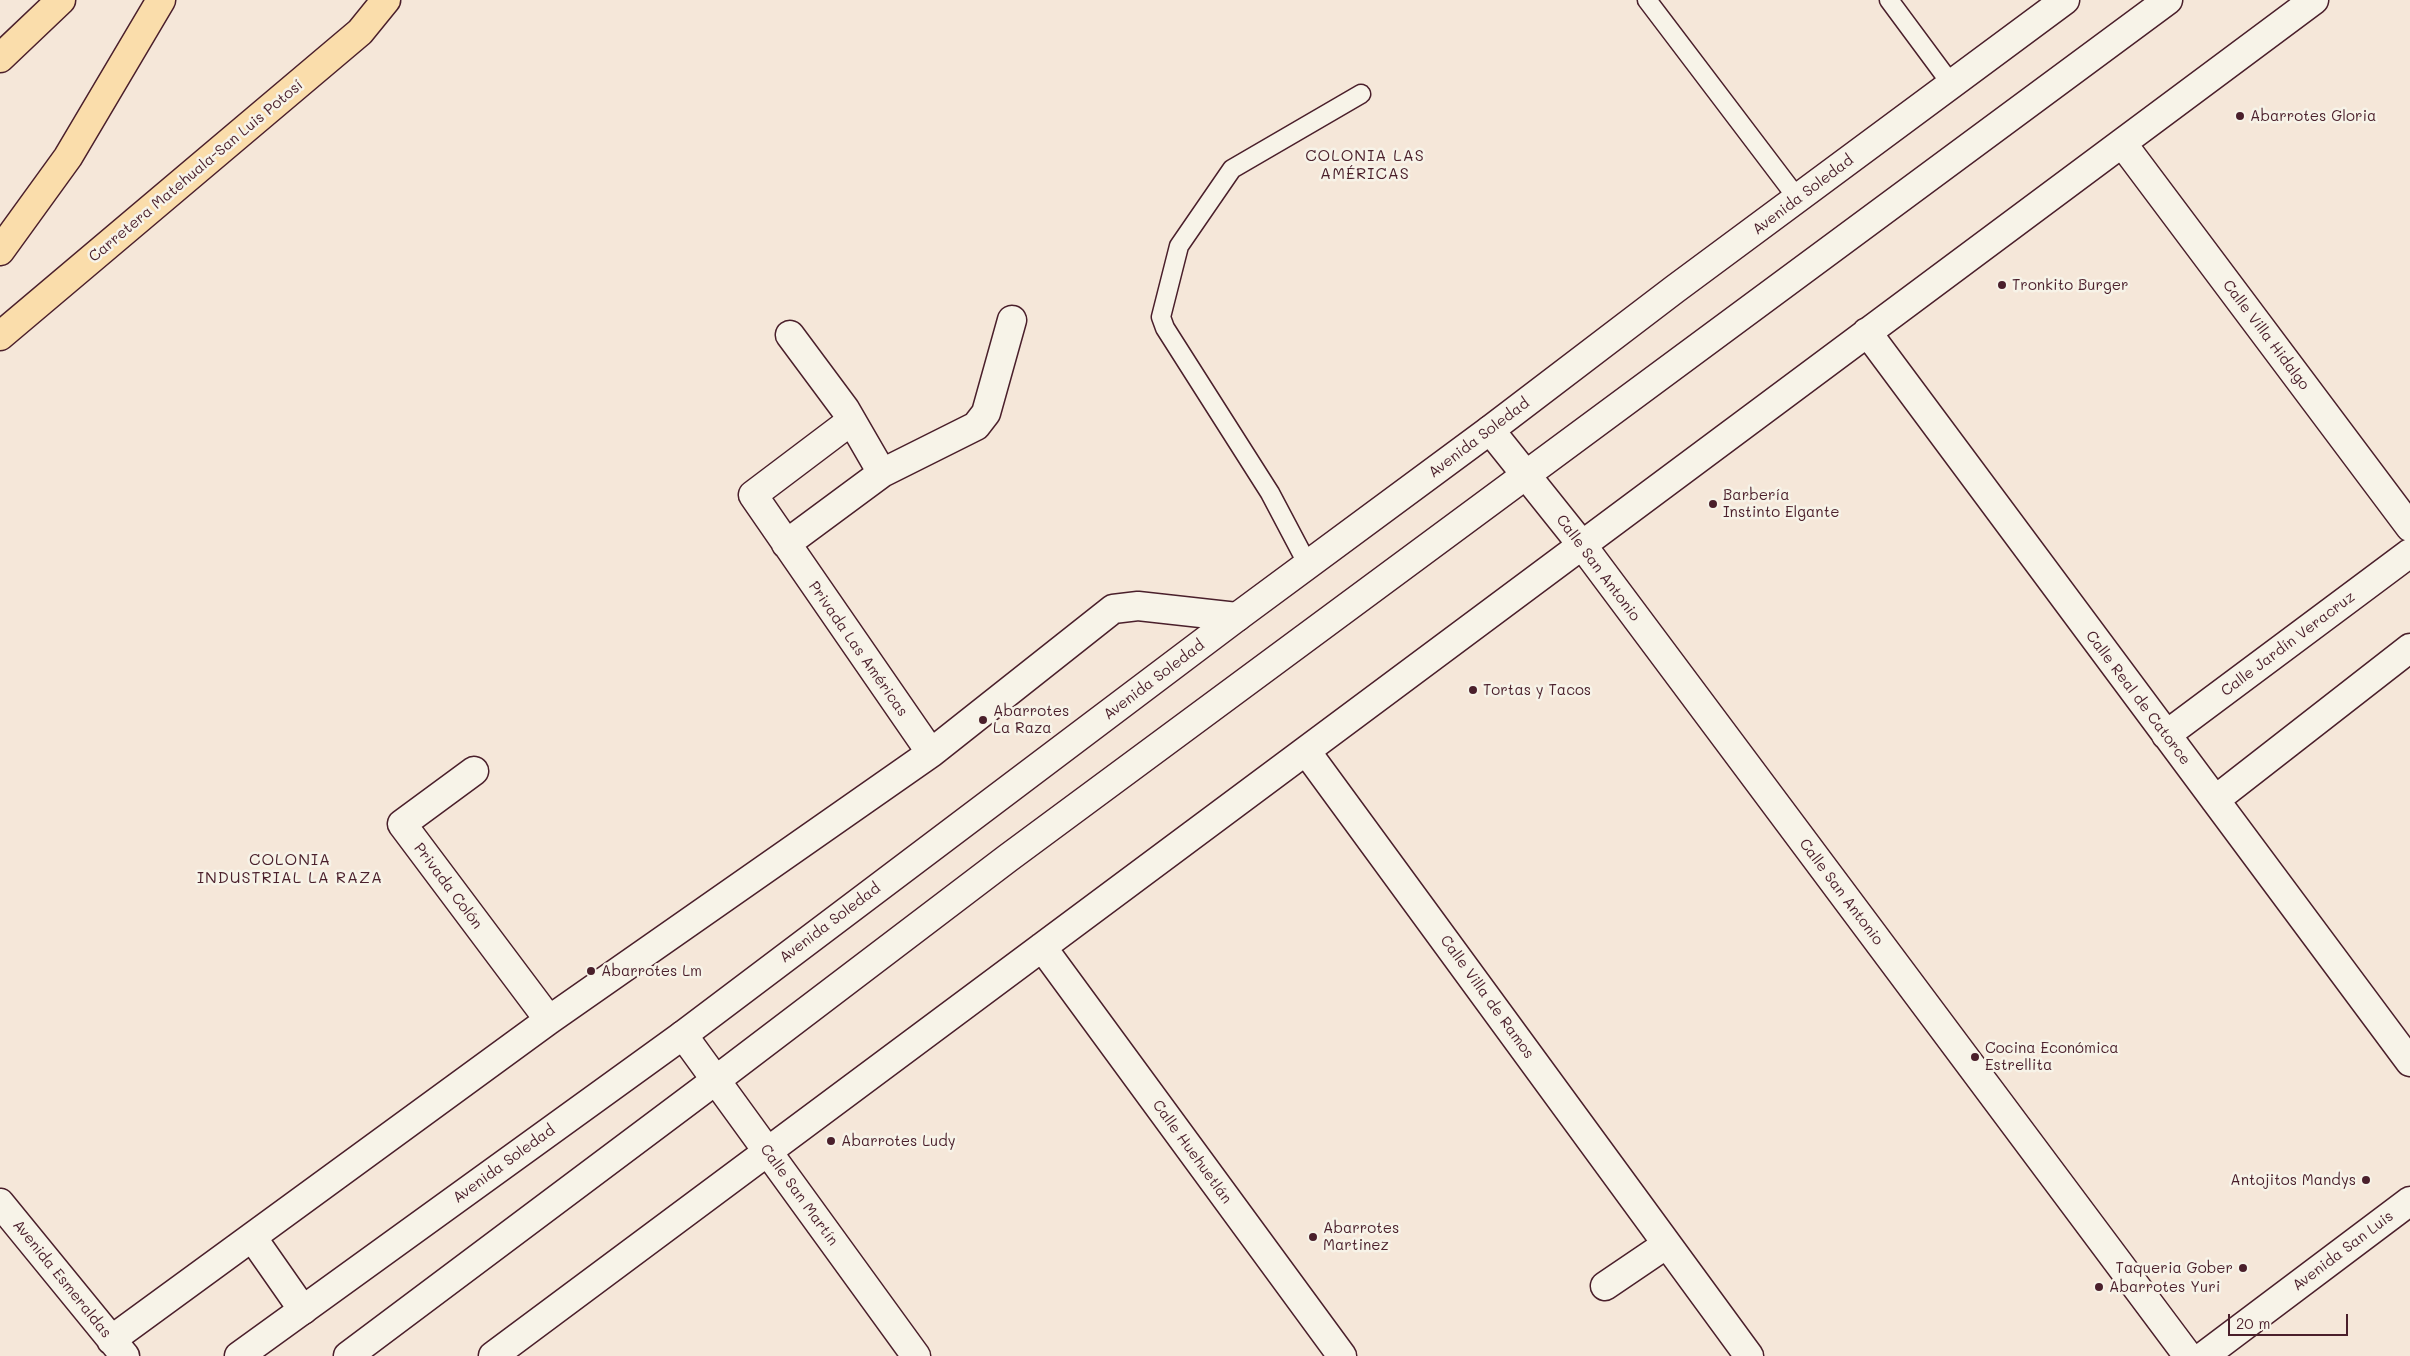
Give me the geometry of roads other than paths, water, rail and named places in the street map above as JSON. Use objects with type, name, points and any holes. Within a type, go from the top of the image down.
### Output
[{"type":"main road","points":[[0,58],[61,0]]},
{"type":"main road","points":[[0,250],[68,156],[161,0]]},
{"type":"main road","name":"Carretera Matehuala-San Luis Potosí","points":[[0,336],[360,32],[386,0]]},
{"type":"street","name":"Avenida Soledad","points":[[240,1356],[682,1035],[1237,618],[2066,0]]},
{"type":"street","points":[[348,1356],[1008,858],[2168,0]]},
{"type":"street","points":[[493,1356],[2314,0]]},
{"type":"street","name":"Calle Villa Hidalgo","points":[[2122,143],[2410,527]]},
{"type":"street","points":[[786,544],[882,473],[976,426],[986,413],[1012,320]]},
{"type":"street","name":"Calle Real de Catorce","points":[[1867,332],[2410,1062]]},
{"type":"street","points":[[790,335],[845,409],[882,473]]},
{"type":"street","name":"Privada Las Américas","points":[[851,421],[753,495],[931,753]]},
{"type":"street","name":"Calle San Antonio","points":[[1490,430],[1582,545],[2188,1356]]},
{"type":"street","name":"Calle Jardín Veracruz","points":[[2166,735],[2410,554]]},
{"type":"street","points":[[118,1348],[252,1237],[549,1020],[931,753],[1113,609],[1138,606],[1237,618]]},
{"type":"street","points":[[2215,800],[2410,648]]},
{"type":"street","name":"Calle Villa de Ramos","points":[[1306,751],[1749,1356]]},
{"type":"street","name":"Privada Colón","points":[[474,771],[402,824],[549,1020]]},
{"type":"street","name":"Calle Huehuetlán","points":[[1042,948],[1342,1356]]},
{"type":"street","name":"Calle San Martín","points":[[682,1035],[916,1356]]},
{"type":"street","name":"Avenida San Luis","points":[[2204,1356],[2410,1201]]},
{"type":"street","name":"Avenida Esmeraldas","points":[[0,1202],[118,1348]]},
{"type":"street","points":[[252,1237],[303,1310]]},
{"type":"street","points":[[1605,1286],[1667,1244]]},
{"type":"lane","points":[[1647,0],[1798,199]]},
{"type":"lane","points":[[1889,0],[1952,85]]},
{"type":"lane","points":[[1308,565],[1270,493],[1166,328],[1161,317],[1179,246],[1232,169],[1361,94]]},
{"type":"place","name":"Abarrotes Gloria","points":[[2240,116]]},
{"type":"place","name":"Tronkito Burger","points":[[2002,285]]},
{"type":"place","name":"Barbería Instinto Elgante","points":[[1713,504]]},
{"type":"place","name":"Tortas y Tacos","points":[[1473,690]]},
{"type":"place","name":"Abarrotes La Raza","points":[[983,720]]},
{"type":"place","name":"Abarrotes Lm","points":[[591,971]]},
{"type":"place","name":"Cocina Económica Estrellita","points":[[1975,1057]]},
{"type":"place","name":"Abarrotes Ludy","points":[[831,1141]]},
{"type":"place","name":"Antojitos Mandys","points":[[2366,1180]]},
{"type":"place","name":"Abarrotes Martinez","points":[[1313,1237]]},
{"type":"place","name":"Taqueria Gober","points":[[2243,1268]]},
{"type":"place","name":"Abarrotes Yuri","points":[[2099,1287]]},
{"type":"district","name":"COLONIA LAS AMÉRICAS","points":[[1365,165]]},
{"type":"district","name":"COLONIA INDUSTRIAL LA RAZA","points":[[290,869]]}]
